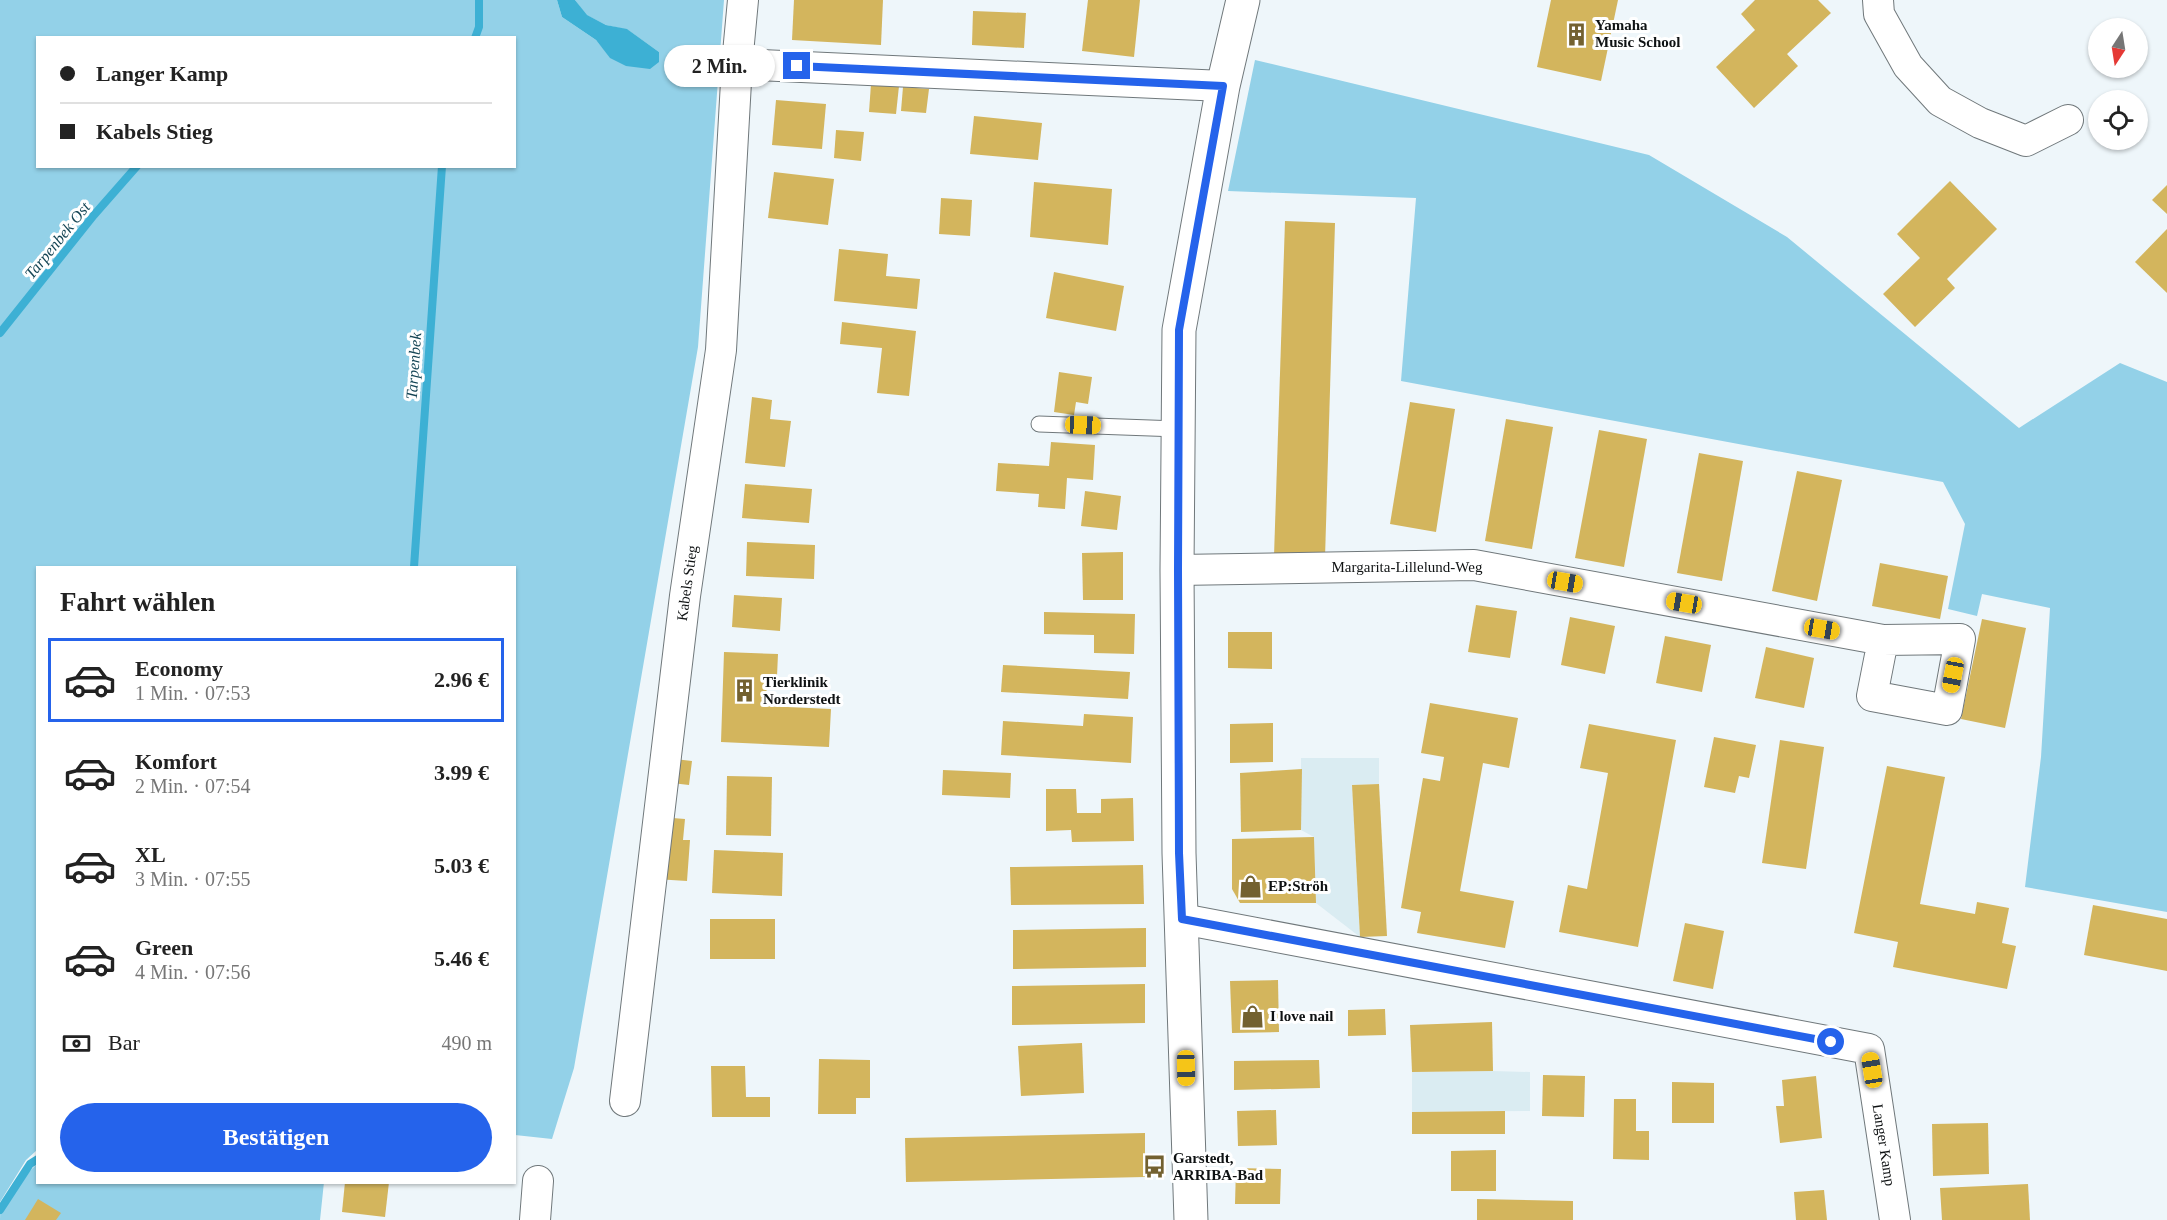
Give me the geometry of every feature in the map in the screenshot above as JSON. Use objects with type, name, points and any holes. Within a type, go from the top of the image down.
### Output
[{"type":"main road","points":[[1191,1220],[1179,853],[1179,330],[1223,86],[1243,0]]},
{"type":"street","name":"Kabels Stieg","points":[[625,1101],[685,596],[721,350],[736,64],[743,0]]},
{"type":"street","points":[[1878,0],[1879,14],[1908,66],[1940,101],[1980,123],[2026,141],[2068,120]]},
{"type":"street","points":[[736,64],[1223,86]]},
{"type":"street","name":"Margarita-Lillelund-Weg","points":[[1178,570],[1474,565],[1883,639]]},
{"type":"street","name":"Langer Kamp","points":[[1182,919],[1869,1049],[1895,1220]]},
{"type":"street","points":[[535,1220],[538,1180]]},
{"type":"lane","points":[[1039,424],[1178,429]]},
{"type":"shaded area","points":[[0,0],[557,0],[562,17],[596,40],[611,58],[659,52],[628,30],[606,25],[586,15],[575,0],[724,0],[698,347],[574,1068],[552,1139],[516,1135],[516,566],[36,566],[36,1151],[26,1160],[0,1202]]},
{"type":"shaded area","points":[[557,0],[575,0],[587,15],[606,25],[627,29],[659,52],[659,62],[650,69],[626,66],[610,58],[596,40],[562,17]]},
{"type":"shaded area","points":[[1255,60],[1649,155],[1787,237],[2019,428],[2120,363],[2167,382],[2167,912],[2025,887],[2041,757],[2050,608],[1982,594],[1977,616],[1948,609],[1965,524],[1943,482],[1401,381],[1416,198],[1228,191]]},
{"type":"shaded area","points":[[1301,758],[1379,758],[1379,784],[1352,785],[1360,937],[1316,903],[1314,837],[1301,830]]},
{"type":"shaded area","points":[[1412,1072],[1530,1072],[1530,1111],[1412,1112]]},
{"type":"shaded area","points":[[36,1165],[36,1184],[324,1184],[320,1220],[0,1220],[7,1196]]},
{"type":"building","points":[[794,0],[883,0],[881,45],[792,40]]},
{"type":"building","points":[[1088,0],[1140,0],[1134,57],[1082,51]]},
{"type":"building","name":"Yamaha Music School","points":[[1551,0],[1618,0],[1601,81],[1537,67]]},
{"type":"building","points":[[1755,0],[1818,0],[1831,13],[1787,54],[1798,66],[1754,108],[1716,67],[1755,30],[1741,14]]},
{"type":"building","points":[[973,11],[1026,13],[1024,48],[972,45]]},
{"type":"building","points":[[871,84],[899,86],[896,114],[869,112]]},
{"type":"building","points":[[903,87],[929,89],[926,113],[901,111]]},
{"type":"building","points":[[776,100],[826,104],[822,149],[772,145]]},
{"type":"building","points":[[974,116],[1042,123],[1038,160],[970,154]]},
{"type":"building","points":[[836,130],[864,132],[861,161],[834,158]]},
{"type":"building","points":[[774,172],[834,179],[828,225],[768,218]]},
{"type":"building","points":[[1950,181],[1997,229],[1947,279],[1955,288],[1915,327],[1883,294],[1920,258],[1897,234]]},
{"type":"building","points":[[1034,182],[1112,189],[1108,245],[1030,237]]},
{"type":"building","points":[[2167,185],[2167,214],[2152,200]]},
{"type":"building","points":[[941,198],[972,200],[970,236],[939,234]]},
{"type":"building","points":[[1285,221],[1335,223],[1325,558],[1274,556]]},
{"type":"building","points":[[2167,229],[2167,293],[2135,262]]},
{"type":"building","points":[[839,249],[888,254],[886,276],[920,279],[917,309],[834,301]]},
{"type":"building","points":[[1054,272],[1124,286],[1116,331],[1046,318]]},
{"type":"building","points":[[842,322],[916,331],[909,396],[877,393],[882,348],[840,344]]},
{"type":"building","points":[[1059,372],[1092,377],[1088,404],[1076,402],[1074,415],[1054,412]]},
{"type":"building","points":[[752,397],[772,400],[770,419],[791,421],[785,467],[745,463]]},
{"type":"building","points":[[1410,402],[1455,409],[1436,532],[1390,524]]},
{"type":"building","points":[[1506,419],[1553,427],[1532,549],[1485,541]]},
{"type":"building","points":[[1599,430],[1647,439],[1624,567],[1575,558]]},
{"type":"building","points":[[1051,442],[1095,445],[1093,480],[1067,478],[1065,509],[1038,507],[1039,494],[996,491],[998,463],[1049,466]]},
{"type":"building","points":[[1699,453],[1743,461],[1722,581],[1677,573]]},
{"type":"building","points":[[1797,471],[1842,480],[1817,601],[1772,591]]},
{"type":"building","points":[[745,484],[812,489],[809,523],[742,518]]},
{"type":"building","points":[[1085,491],[1121,496],[1117,530],[1081,526]]},
{"type":"building","points":[[747,542],[815,545],[814,579],[746,576]]},
{"type":"building","points":[[1123,552],[1123,600],[1083,600],[1082,553]]},
{"type":"building","points":[[1880,563],[1948,576],[1940,619],[1872,606]]},
{"type":"building","points":[[734,595],[782,598],[780,631],[732,627]]},
{"type":"building","points":[[1476,605],[1517,611],[1510,658],[1468,652]]},
{"type":"building","points":[[1044,612],[1135,614],[1134,654],[1094,653],[1094,635],[1044,634]]},
{"type":"building","points":[[1570,617],[1615,626],[1605,674],[1561,665]]},
{"type":"building","points":[[1982,619],[2026,628],[2005,728],[1961,719]]},
{"type":"building","points":[[1228,632],[1272,632],[1272,669],[1228,668]]},
{"type":"building","points":[[1665,636],[1711,645],[1702,692],[1656,683]]},
{"type":"building","points":[[1766,647],[1814,658],[1804,708],[1755,698]]},
{"type":"building","name":"Tierklinik Norderstedt","points":[[724,652],[778,654],[777,676],[767,676],[766,706],[831,709],[829,747],[721,742]]},
{"type":"building","points":[[1003,665],[1130,672],[1128,699],[1001,692]]},
{"type":"building","points":[[1430,703],[1518,718],[1509,768],[1483,763],[1460,891],[1514,901],[1505,948],[1417,933],[1421,912],[1401,908],[1423,778],[1440,781],[1444,757],[1421,753]]},
{"type":"building","points":[[1084,714],[1133,717],[1131,763],[1001,755],[1003,721],[1083,726]]},
{"type":"building","points":[[1273,723],[1273,762],[1230,763],[1230,724]]},
{"type":"building","points":[[1589,724],[1676,740],[1638,947],[1559,932],[1568,885],[1587,889],[1608,773],[1580,768]]},
{"type":"building","points":[[1714,737],[1756,745],[1749,778],[1739,776],[1735,793],[1704,787]]},
{"type":"building","points":[[1780,740],[1824,747],[1806,869],[1762,863]]},
{"type":"building","points":[[666,758],[692,761],[689,785],[663,782]]},
{"type":"building","points":[[1887,766],[1945,777],[1920,904],[1975,914],[1977,902],[2009,908],[2002,943],[2016,946],[2007,989],[1893,967],[1898,942],[1854,933]]},
{"type":"building","points":[[1302,769],[1301,830],[1241,832],[1240,773]]},
{"type":"building","points":[[943,770],[1011,773],[1010,798],[942,795]]},
{"type":"building","points":[[727,776],[772,777],[771,836],[726,835]]},
{"type":"building","points":[[1379,784],[1387,936],[1360,937],[1352,785]]},
{"type":"building","points":[[1046,789],[1076,789],[1077,813],[1101,813],[1101,799],[1133,798],[1134,841],[1072,842],[1071,830],[1046,831]]},
{"type":"building","points":[[660,817],[685,819],[683,840],[690,840],[687,881],[655,879]]},
{"type":"building","points":[[1314,837],[1316,903],[1240,903],[1232,889],[1232,839]]},
{"type":"building","points":[[714,850],[783,853],[782,896],[712,893]]},
{"type":"building","points":[[1143,865],[1144,904],[1011,905],[1010,867]]},
{"type":"building","points":[[2093,905],[2167,919],[2167,971],[2084,955]]},
{"type":"building","points":[[710,919],[775,919],[775,959],[710,959]]},
{"type":"building","points":[[1685,923],[1724,931],[1713,989],[1673,981]]},
{"type":"building","points":[[1146,928],[1146,967],[1013,969],[1013,930]]},
{"type":"building","points":[[1278,980],[1279,1032],[1232,1033],[1230,981]]},
{"type":"building","points":[[1145,984],[1145,1023],[1012,1025],[1012,986]]},
{"type":"building","points":[[1385,1009],[1386,1035],[1348,1036],[1348,1010]]},
{"type":"building","points":[[1492,1022],[1493,1071],[1412,1072],[1410,1025]]},
{"type":"building","points":[[1082,1043],[1084,1093],[1021,1096],[1018,1046]]},
{"type":"building","points":[[819,1059],[870,1060],[870,1098],[856,1098],[856,1114],[818,1114]]},
{"type":"building","points":[[1319,1060],[1320,1088],[1234,1090],[1234,1061]]},
{"type":"building","points":[[711,1066],[745,1066],[746,1097],[770,1097],[770,1117],[712,1117]]},
{"type":"building","points":[[1543,1075],[1585,1076],[1584,1117],[1542,1116]]},
{"type":"building","points":[[1816,1076],[1822,1138],[1780,1143],[1776,1106],[1784,1106],[1782,1080]]},
{"type":"building","points":[[1672,1082],[1714,1083],[1714,1123],[1672,1123]]},
{"type":"building","points":[[1614,1099],[1636,1099],[1636,1131],[1649,1131],[1649,1160],[1613,1159]]},
{"type":"building","points":[[1276,1110],[1277,1145],[1238,1146],[1237,1111]]},
{"type":"building","points":[[1505,1111],[1505,1134],[1412,1134],[1412,1112]]},
{"type":"building","points":[[1988,1123],[1989,1174],[1933,1176],[1932,1124]]},
{"type":"building","points":[[1145,1133],[1145,1177],[906,1182],[905,1138]]},
{"type":"building","points":[[1496,1150],[1496,1191],[1451,1191],[1451,1151]]},
{"type":"building","points":[[1236,1168],[1281,1169],[1280,1204],[1235,1204]]},
{"type":"building","points":[[345,1184],[389,1184],[385,1217],[342,1212]]},
{"type":"building","points":[[2028,1184],[2030,1220],[1942,1220],[1940,1188]]},
{"type":"building","points":[[1824,1190],[1827,1220],[1796,1220],[1794,1192]]},
{"type":"building","points":[[38,1199],[61,1213],[56,1220],[25,1220]]},
{"type":"building","points":[[1477,1199],[1573,1201],[1573,1220],[1477,1220]]},
{"type":"waterway","name":"Tarpenbek","points":[[476,36],[479,27],[479,0]]},
{"type":"waterway","name":"Tarpenbek Ost","points":[[0,333],[94,215],[135,168]]},
{"type":"waterway","name":"Tarpenbek","points":[[414,566],[442,168]]},
{"type":"waterway","name":"Tarpenbek","points":[[0,1210],[30,1164],[36,1160]]},
{"type":"place","name":"Yamaha Music School","points":[[1577,34]]},
{"type":"place","name":"Tierklinik Norderstedt","points":[[745,691]]},
{"type":"place","name":"EP:Ströh","points":[[1250,886]]},
{"type":"place","name":"I love nail","points":[[1252,1016]]},
{"type":"place","name":"Garstedt, ARRIBA-Bad","points":[[1155,1167]]},
{"type":"route","points":[[797,66],[1223,86],[1179,330],[1179,853],[1182,919],[1831,1042]]}]
